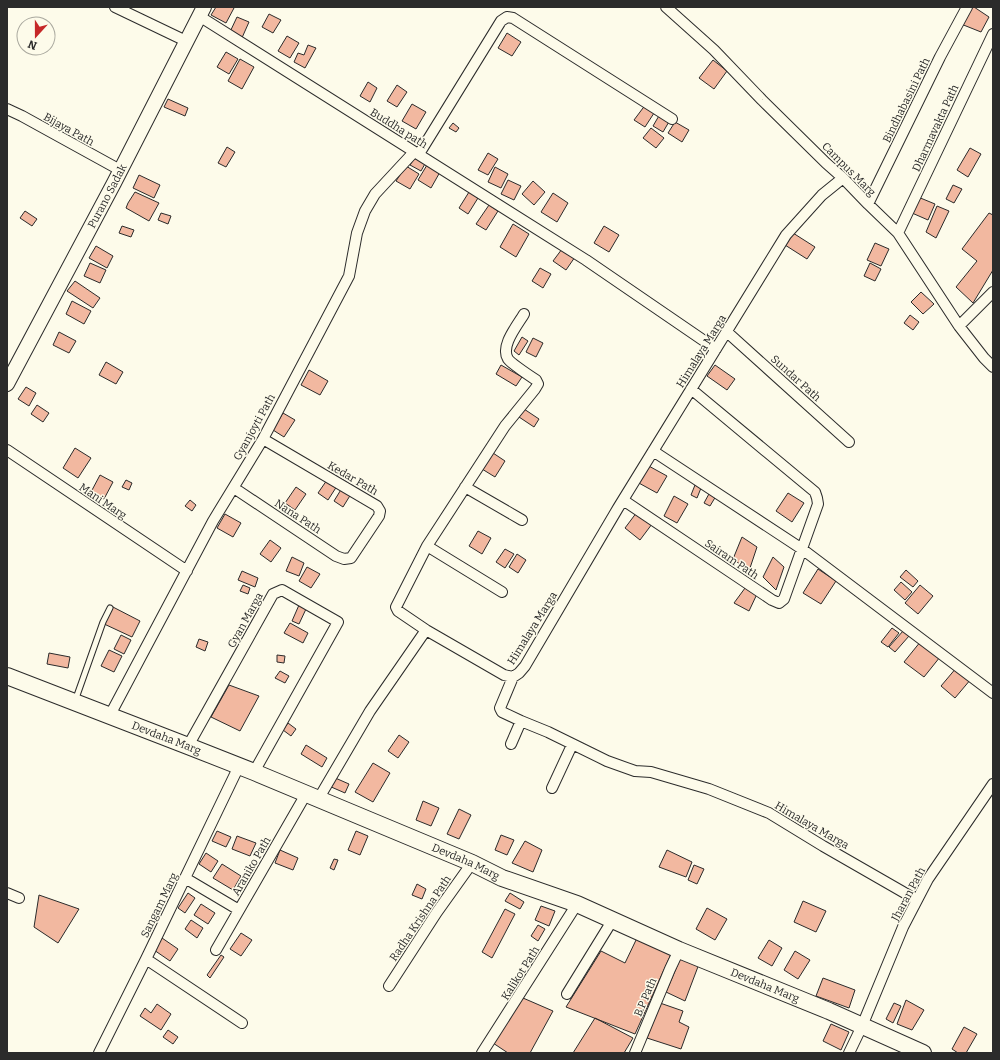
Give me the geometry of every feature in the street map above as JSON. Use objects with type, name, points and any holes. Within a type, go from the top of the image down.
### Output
[{"type":"main road","name":"Purano Sadak","points":[[7,384],[202,12]]},
{"type":"main road","name":"Devdaha Marg","points":[[7,676],[254,772],[472,863],[502,878],[577,904],[679,950],[829,1011],[862,1026],[906,1050],[922,1053]]},
{"type":"street","points":[[115,7],[186,41]]},
{"type":"street","name":"Campus Marg","points":[[666,7],[714,50],[768,106],[898,233],[958,326],[993,367]]},
{"type":"street","name":"Bindhabasini Path","points":[[868,204],[940,57],[967,7]]},
{"type":"street","name":"Buddha path","points":[[202,12],[416,153],[586,260],[716,349]]},
{"type":"street","name":"Gyanjoyti Path","points":[[110,715],[213,521],[263,439],[349,276],[357,233],[374,194],[416,153],[501,21],[507,17],[513,18],[672,119]]},
{"type":"street","name":"Dharmavakta Path","points":[[898,233],[993,34]]},
{"type":"street","name":"Bijaya Path","points":[[7,109],[120,170]]},
{"type":"street","name":"Himalaya Marga","points":[[843,178],[822,195],[786,235],[623,500],[525,666],[519,674],[513,677],[500,708],[502,712],[548,732],[607,761],[635,771],[651,772],[709,789],[769,813],[917,900]]},
{"type":"street","points":[[958,326],[993,292]]},
{"type":"street","points":[[513,677],[504,674],[426,630],[398,611],[396,607],[427,546],[505,426],[538,384],[536,380],[508,359],[505,349],[507,342],[524,314]]},
{"type":"street","name":"Sundar Path","points":[[727,332],[849,442]]},
{"type":"street","name":"Sairam Path","points":[[623,500],[772,600],[779,603],[784,599],[818,504],[815,492],[691,389]]},
{"type":"street","name":"Kedar Path","points":[[263,439],[377,506],[380,511],[379,516],[351,558]]},
{"type":"street","name":"Mani Marg","points":[[7,450],[186,571]]},
{"type":"street","points":[[653,451],[802,548],[993,693]]},
{"type":"street","points":[[465,487],[522,520]]},
{"type":"street","name":"Nana Path","points":[[234,488],[336,556],[344,559],[351,558]]},
{"type":"street","points":[[427,546],[502,592]]},
{"type":"street","name":"Gyan Marga","points":[[188,746],[273,594],[282,590],[338,622],[254,772]]},
{"type":"street","name":"Araniko Path","points":[[216,950],[239,910],[312,796],[426,630]]},
{"type":"street","points":[[511,744],[521,721]]},
{"type":"street","points":[[552,788],[572,745]]},
{"type":"street","name":"Sangam Marg","points":[[99,1053],[239,766]]},
{"type":"street","name":"Jharan Path","points":[[849,1053],[862,1026],[903,927],[928,879],[992,788]]},
{"type":"street","name":"Radha Krishna Path","points":[[388,986],[437,912],[472,863]]},
{"type":"street","points":[[185,878],[239,910]]},
{"type":"street","points":[[7,893],[19,898]]},
{"type":"street","name":"Kalikot Path","points":[[482,1053],[577,904]]},
{"type":"street","points":[[567,994],[612,921]]},
{"type":"street","name":"B.P Path","points":[[635,1053],[679,950]]},
{"type":"street","points":[[146,959],[242,1023]]},
{"type":"lane","points":[[74,702],[103,622],[110,608]]},
{"type":"building","points":[[216,7],[234,8],[226,23],[211,15]]},
{"type":"building","points":[[971,7],[974,7],[989,17],[981,32],[961,24]]},
{"type":"building","points":[[269,14],[281,20],[273,33],[262,27]]},
{"type":"building","points":[[237,17],[249,22],[241,40],[229,34]]},
{"type":"building","points":[[507,33],[521,42],[512,56],[498,48]]},
{"type":"building","points":[[287,36],[299,43],[290,58],[278,51]]},
{"type":"building","points":[[308,45],[316,48],[305,68],[294,62],[298,53],[304,55]]},
{"type":"building","points":[[226,52],[238,59],[229,74],[217,67]]},
{"type":"building","points":[[240,59],[254,67],[242,89],[228,81]]},
{"type":"building","points":[[713,60],[727,71],[714,89],[699,78]]},
{"type":"building","points":[[368,82],[377,88],[370,102],[360,96]]},
{"type":"building","points":[[397,85],[407,92],[397,107],[387,101]]},
{"type":"building","points":[[168,99],[188,108],[185,116],[164,107]]},
{"type":"building","points":[[412,104],[426,112],[416,129],[402,121]]},
{"type":"building","points":[[646,104],[656,110],[645,127],[634,120]]},
{"type":"building","points":[[660,114],[670,120],[663,132],[653,126]]},
{"type":"building","points":[[675,122],[689,130],[682,142],[668,133]]},
{"type":"building","points":[[453,123],[459,128],[456,132],[449,128]]},
{"type":"building","points":[[651,128],[664,138],[656,148],[643,138]]},
{"type":"building","points":[[227,147],[235,152],[226,167],[218,163]]},
{"type":"building","points":[[970,148],[981,154],[968,177],[957,170]]},
{"type":"building","points":[[488,153],[498,159],[488,175],[478,170]]},
{"type":"building","points":[[416,156],[426,162],[421,171],[410,165]]},
{"type":"building","points":[[427,165],[440,172],[431,188],[418,180]]},
{"type":"building","points":[[406,166],[419,174],[410,189],[396,181]]},
{"type":"building","points":[[495,167],[508,174],[501,188],[488,182]]},
{"type":"building","points":[[139,175],[160,185],[154,198],[133,188]]},
{"type":"building","points":[[508,180],[521,186],[514,200],[501,194]]},
{"type":"building","points":[[533,181],[545,192],[534,205],[522,194]]},
{"type":"building","points":[[953,185],[962,189],[954,203],[946,199]]},
{"type":"building","points":[[135,192],[159,203],[149,221],[126,208]]},
{"type":"building","points":[[469,192],[478,198],[468,214],[459,208]]},
{"type":"building","points":[[553,193],[568,203],[557,222],[541,212]]},
{"type":"building","points":[[918,197],[935,204],[928,220],[912,213]]},
{"type":"building","points":[[489,205],[498,211],[486,230],[476,224]]},
{"type":"building","points":[[937,206],[949,211],[936,238],[926,232]]},
{"type":"building","points":[[25,211],[37,219],[32,226],[20,218]]},
{"type":"building","points":[[161,213],[171,216],[168,224],[158,220]]},
{"type":"building","points":[[989,213],[993,215],[993,270],[973,303],[956,287],[977,261],[962,249]]},
{"type":"building","points":[[513,224],[529,234],[516,257],[500,247]]},
{"type":"building","points":[[122,226],[134,230],[131,237],[119,233]]},
{"type":"building","points":[[604,226],[619,235],[609,252],[594,243]]},
{"type":"building","points":[[793,233],[815,247],[807,259],[785,245]]},
{"type":"building","points":[[875,243],[889,249],[881,266],[867,260]]},
{"type":"building","points":[[96,246],[113,256],[107,268],[89,258]]},
{"type":"building","points":[[562,249],[575,257],[566,270],[553,261]]},
{"type":"building","points":[[90,263],[106,270],[100,283],[84,276]]},
{"type":"building","points":[[870,263],[881,269],[875,281],[864,276]]},
{"type":"building","points":[[540,268],[551,274],[543,288],[532,281]]},
{"type":"building","points":[[75,281],[100,298],[93,308],[67,291]]},
{"type":"building","points":[[921,292],[934,304],[923,314],[911,302]]},
{"type":"building","points":[[72,301],[91,311],[84,324],[66,314]]},
{"type":"building","points":[[910,315],[919,322],[913,330],[904,323]]},
{"type":"building","points":[[59,332],[76,341],[69,353],[53,345]]},
{"type":"building","points":[[522,337],[528,341],[519,355],[514,351]]},
{"type":"building","points":[[533,338],[543,343],[536,357],[526,352]]},
{"type":"building","points":[[106,362],[123,372],[116,384],[99,375]]},
{"type":"building","points":[[501,365],[522,377],[516,386],[496,374]]},
{"type":"building","points":[[715,365],[735,379],[727,390],[707,376]]},
{"type":"building","points":[[309,370],[328,381],[320,395],[301,385]]},
{"type":"building","points":[[26,387],[36,393],[29,406],[18,399]]},
{"type":"building","points":[[37,405],[49,413],[43,422],[31,414]]},
{"type":"building","points":[[524,409],[539,419],[534,427],[519,417]]},
{"type":"building","points":[[283,413],[295,420],[284,437],[273,430]]},
{"type":"building","points":[[75,448],[91,458],[78,478],[63,468]]},
{"type":"building","points":[[493,453],[505,461],[495,477],[482,469]]},
{"type":"building","points":[[647,465],[667,476],[657,493],[637,482]]},
{"type":"building","points":[[100,475],[113,482],[104,499],[91,492]]},
{"type":"building","points":[[126,480],[132,483],[129,490],[122,487]]},
{"type":"building","points":[[327,480],[337,486],[328,500],[318,493]]},
{"type":"building","points":[[695,485],[701,488],[697,498],[691,495]]},
{"type":"building","points":[[296,487],[306,494],[295,510],[285,503]]},
{"type":"building","points":[[342,488],[351,494],[343,507],[334,501]]},
{"type":"building","points":[[710,492],[716,496],[710,506],[704,503]]},
{"type":"building","points":[[788,493],[804,503],[792,522],[776,511]]},
{"type":"building","points":[[674,496],[688,504],[677,523],[664,516]]},
{"type":"building","points":[[190,500],[196,505],[192,511],[185,506]]},
{"type":"building","points":[[637,512],[652,524],[640,540],[625,528]]},
{"type":"building","points":[[225,514],[241,523],[233,537],[217,528]]},
{"type":"building","points":[[478,531],[491,538],[482,554],[469,546]]},
{"type":"building","points":[[742,537],[757,547],[749,571],[733,559]]},
{"type":"building","points":[[270,540],[281,548],[271,562],[260,554]]},
{"type":"building","points":[[505,549],[514,554],[505,568],[496,562]]},
{"type":"building","points":[[517,554],[526,560],[518,573],[509,567]]},
{"type":"building","points":[[292,557],[304,563],[299,576],[286,571]]},
{"type":"building","points":[[773,557],[784,567],[776,590],[763,577]]},
{"type":"building","points":[[307,567],[320,574],[311,588],[299,581]]},
{"type":"building","points":[[818,569],[836,581],[821,604],[803,593]]},
{"type":"building","points":[[906,570],[918,581],[913,587],[900,577]]},
{"type":"building","points":[[242,571],[258,578],[255,587],[238,580]]},
{"type":"building","points":[[901,582],[912,592],[905,600],[894,590]]},
{"type":"building","points":[[748,584],[757,594],[749,611],[734,603]]},
{"type":"building","points":[[243,585],[250,588],[248,594],[240,591]]},
{"type":"building","points":[[920,585],[933,596],[918,614],[905,603]]},
{"type":"building","points":[[299,605],[306,609],[299,624],[292,621]]},
{"type":"building","points":[[111,606],[140,621],[132,637],[102,623]]},
{"type":"building","points":[[290,623],[308,633],[303,643],[284,633]]},
{"type":"building","points":[[892,628],[899,633],[888,647],[881,642]]},
{"type":"building","points":[[903,631],[909,636],[895,652],[889,647]]},
{"type":"building","points":[[121,635],[131,640],[124,654],[114,649]]},
{"type":"building","points":[[199,639],[208,642],[205,651],[196,647]]},
{"type":"building","points":[[921,641],[940,657],[924,677],[904,662]]},
{"type":"building","points":[[109,650],[122,656],[114,672],[101,666]]},
{"type":"building","points":[[49,653],[70,657],[68,668],[47,664]]},
{"type":"building","points":[[277,655],[285,656],[284,663],[277,662]]},
{"type":"building","points":[[957,667],[971,679],[955,698],[941,686]]},
{"type":"building","points":[[280,671],[289,676],[285,683],[275,678]]},
{"type":"building","points":[[229,685],[259,696],[240,731],[211,717]]},
{"type":"building","points":[[288,723],[296,729],[291,736],[283,730]]},
{"type":"building","points":[[399,735],[409,742],[398,758],[388,751]]},
{"type":"building","points":[[306,745],[327,758],[322,767],[301,754]]},
{"type":"building","points":[[373,763],[390,773],[373,802],[355,792]]},
{"type":"building","points":[[333,777],[349,784],[345,793],[329,786]]},
{"type":"building","points":[[423,801],[439,808],[431,826],[416,820]]},
{"type":"building","points":[[459,809],[471,815],[459,839],[447,834]]},
{"type":"building","points":[[217,831],[231,837],[226,847],[212,841]]},
{"type":"building","points":[[356,831],[368,836],[360,855],[348,850]]},
{"type":"building","points":[[501,835],[514,840],[507,855],[495,850]]},
{"type":"building","points":[[237,836],[256,843],[250,856],[232,849]]},
{"type":"building","points":[[525,841],[542,850],[533,872],[512,863]]},
{"type":"building","points":[[280,850],[298,858],[293,870],[275,863]]},
{"type":"building","points":[[667,850],[692,862],[686,877],[659,867]]},
{"type":"building","points":[[206,853],[218,861],[211,872],[199,864]]},
{"type":"building","points":[[334,859],[338,860],[334,870],[330,868]]},
{"type":"building","points":[[222,864],[241,876],[233,890],[213,878]]},
{"type":"building","points":[[694,865],[704,869],[697,884],[688,880]]},
{"type":"building","points":[[417,884],[426,889],[422,899],[412,895]]},
{"type":"building","points":[[188,893],[195,898],[185,913],[178,908]]},
{"type":"building","points":[[510,893],[524,902],[520,909],[505,901]]},
{"type":"building","points":[[39,895],[79,909],[58,943],[34,927]]},
{"type":"building","points":[[803,901],[826,911],[816,932],[794,922]]},
{"type":"building","points":[[201,904],[215,913],[208,924],[194,915]]},
{"type":"building","points":[[541,906],[555,911],[549,926],[535,920]]},
{"type":"building","points":[[707,908],[727,919],[715,940],[696,929]]},
{"type":"building","points":[[505,909],[515,914],[492,958],[482,952]]},
{"type":"building","points":[[191,920],[203,928],[197,938],[185,929]]},
{"type":"building","points":[[538,925],[545,929],[538,941],[531,936]]},
{"type":"building","points":[[241,933],[252,940],[241,956],[230,949]]},
{"type":"building","points":[[162,938],[178,949],[170,961],[154,950]]},
{"type":"building","points":[[637,938],[672,952],[635,1034],[566,1007],[601,951],[625,963]]},
{"type":"building","points":[[769,940],[782,948],[772,966],[758,958]]},
{"type":"building","points":[[795,951],[810,960],[798,979],[784,970]]},
{"type":"building","points":[[221,955],[224,957],[210,978],[207,975]]},
{"type":"building","points":[[681,957],[699,964],[685,1001],[666,992]]},
{"type":"building","points":[[823,978],[855,990],[849,1008],[816,996]]},
{"type":"building","points":[[523,998],[553,1011],[530,1053],[508,1053],[493,1043]]},
{"type":"building","points":[[906,1000],[924,1010],[912,1030],[897,1024]]},
{"type":"building","points":[[660,1003],[683,1011],[679,1022],[689,1027],[681,1049],[647,1038]]},
{"type":"building","points":[[894,1003],[901,1006],[893,1023],[886,1019]]},
{"type":"building","points":[[157,1004],[171,1014],[161,1030],[140,1016],[145,1008],[151,1013]]},
{"type":"building","points":[[595,1018],[633,1038],[624,1053],[573,1053]]},
{"type":"building","points":[[831,1024],[849,1032],[841,1050],[823,1041]]},
{"type":"building","points":[[964,1027],[977,1034],[966,1053],[958,1053],[952,1049]]},
{"type":"building","points":[[168,1030],[178,1037],[173,1044],[163,1037]]}]
